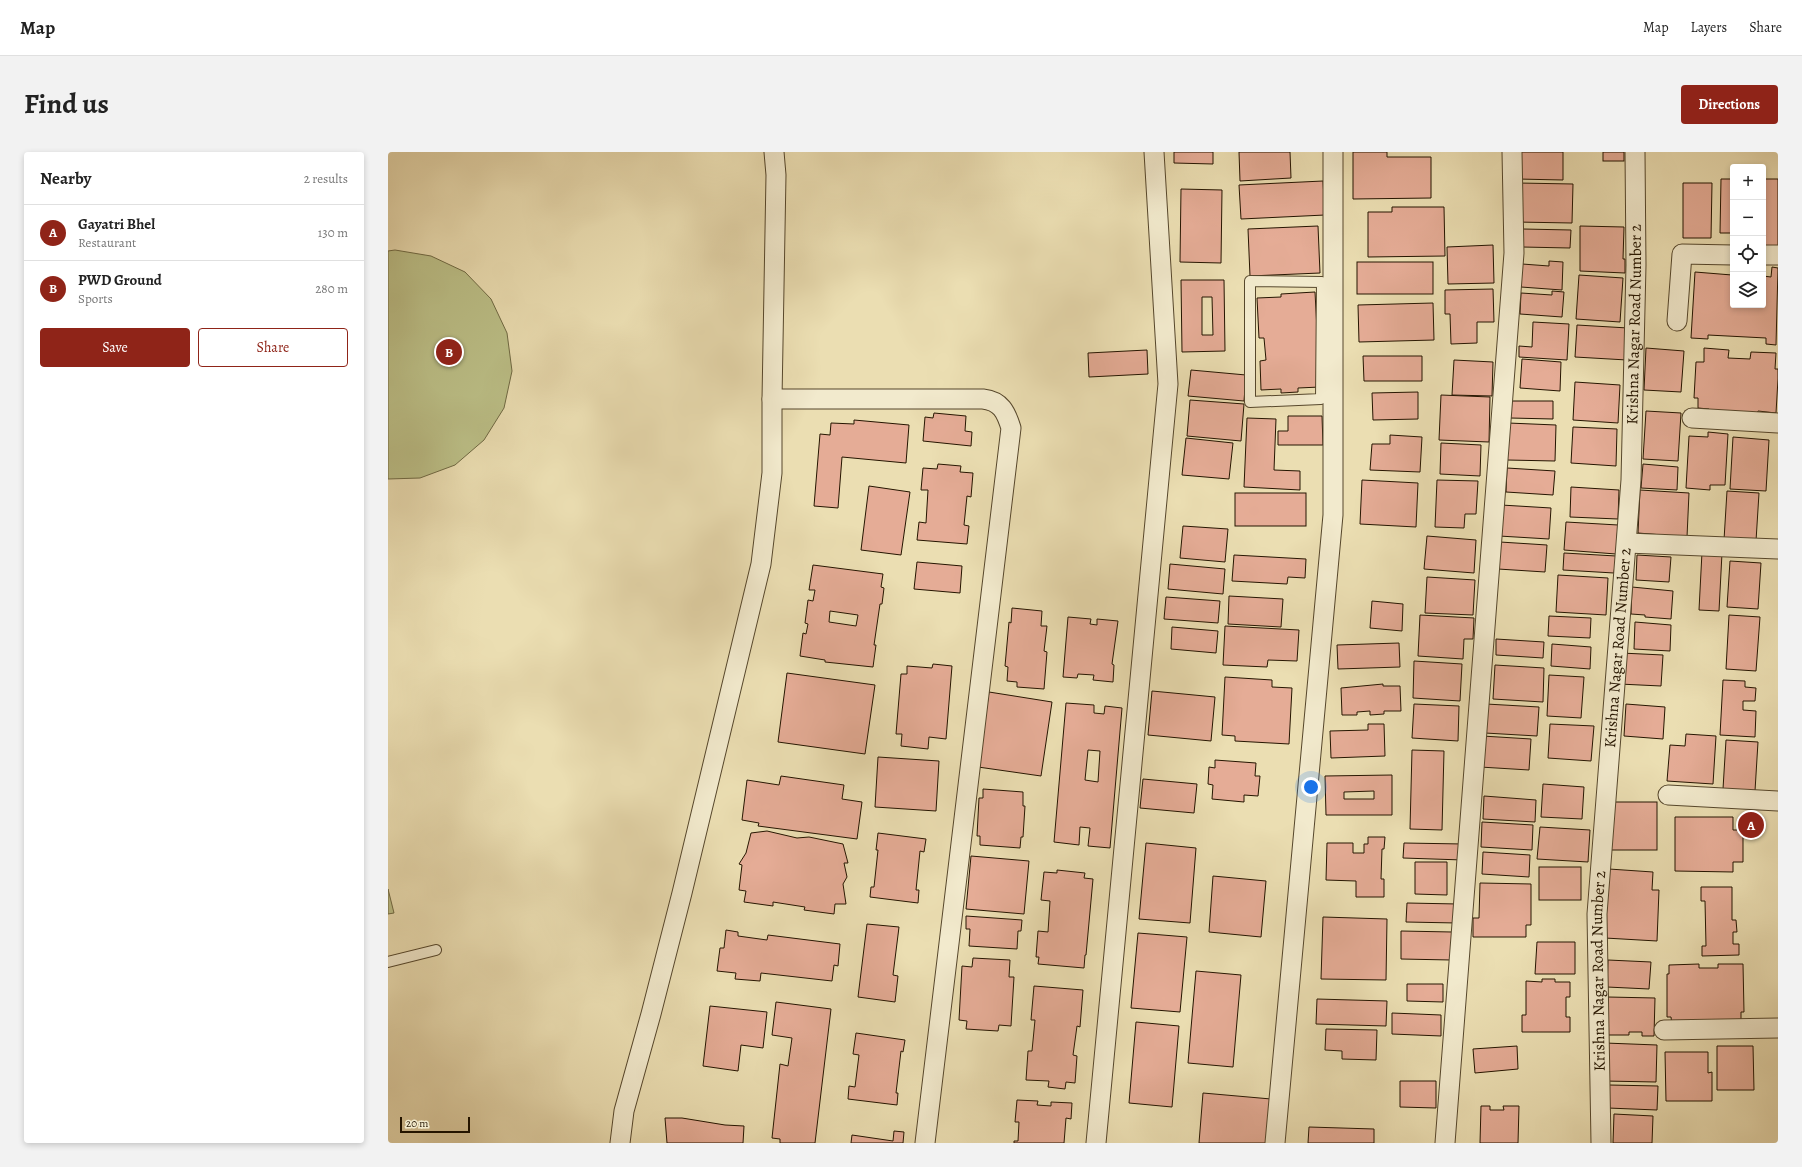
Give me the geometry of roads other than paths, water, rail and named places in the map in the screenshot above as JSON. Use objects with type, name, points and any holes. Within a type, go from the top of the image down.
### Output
[{"type":"street","points":[[620,1143],[624,1111],[652,1014],[761,564],[772,473],[776,175],[774,152]]},
{"type":"street","points":[[1096,1143],[1168,384],[1154,152]]},
{"type":"street","points":[[1274,1143],[1333,515],[1327,338],[1333,152]]},
{"type":"street","points":[[1445,1143],[1514,253],[1512,152]]},
{"type":"street","name":"Krishna Nagar Road Number 2","points":[[1601,1143],[1597,914],[1632,480],[1636,265],[1635,152]]},
{"type":"street","points":[[1677,321],[1682,254],[1730,255]]},
{"type":"street","points":[[1766,255],[1778,255]]},
{"type":"street","points":[[772,399],[991,400],[1005,411],[1011,428],[925,1143]]},
{"type":"street","points":[[1692,418],[1778,423]]},
{"type":"street","points":[[1627,543],[1778,549]]},
{"type":"street","points":[[1668,795],[1778,801]]},
{"type":"street","points":[[1664,1030],[1778,1028]]},
{"type":"lane","points":[[1250,281],[1322,282],[1327,338],[1321,399],[1250,402],[1250,281]]},
{"type":"lane","points":[[388,962],[436,950]]},
{"type":"place","name":"PWD Ground","points":[[449,352]]},
{"type":"place","name":"Gayatri Bhel","points":[[1751,825]]}]
